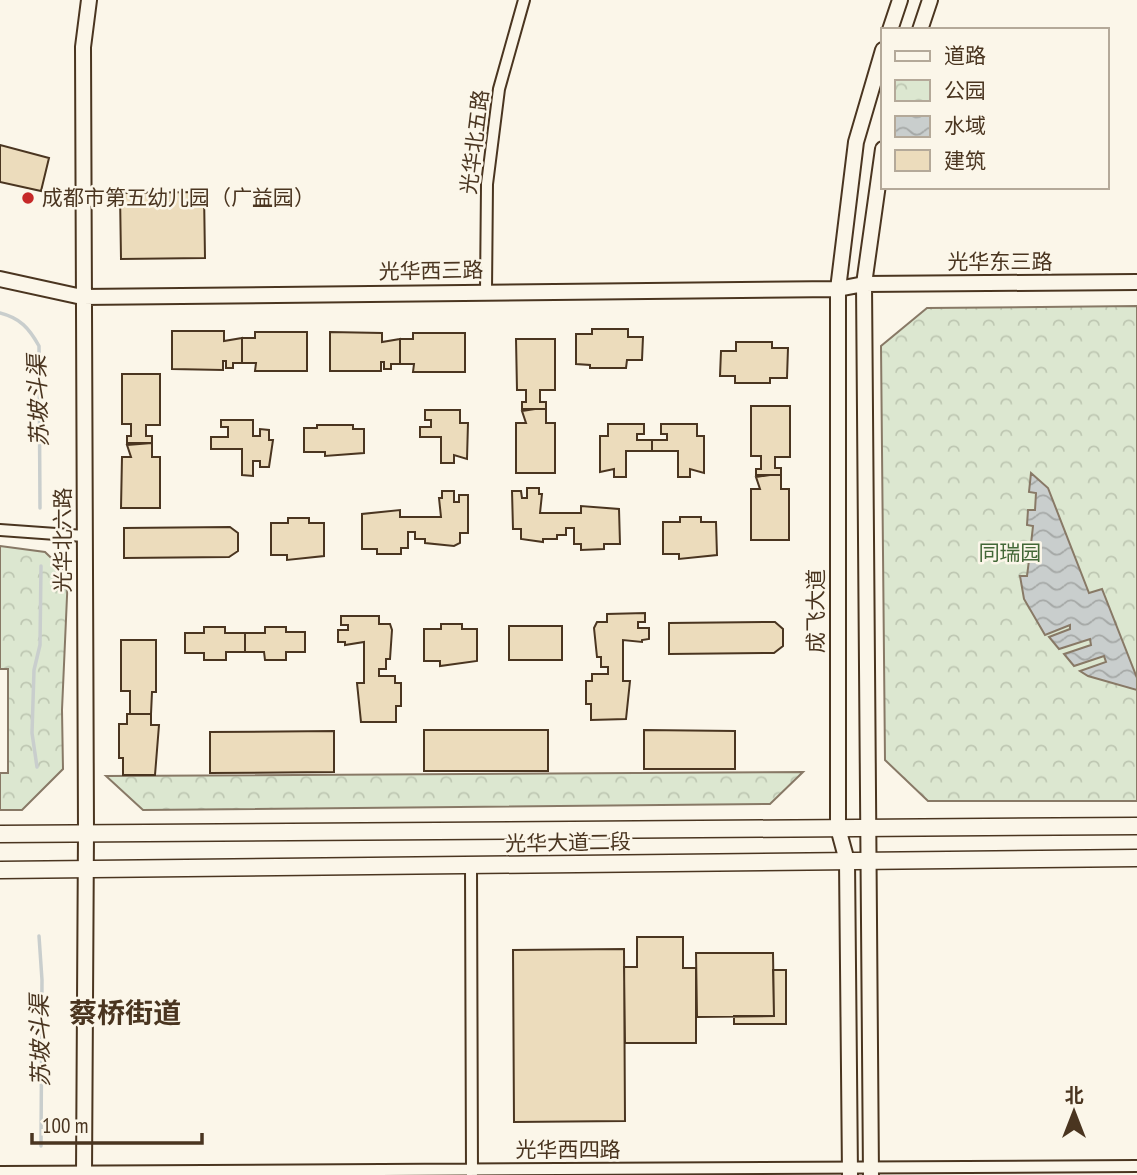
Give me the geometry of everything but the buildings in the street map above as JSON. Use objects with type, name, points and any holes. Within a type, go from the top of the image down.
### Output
[{"type":"main road","name":"光华大道二段","points":[[0,834],[1137,826]]},
{"type":"main road","name":"光华大道二段","points":[[0,870],[1137,858]]},
{"type":"street","name":"光华北六路","points":[[84,1173],[86,832],[83,47],[89,0]]},
{"type":"street","name":"光华北五路","points":[[486,291],[487,184],[490,157],[499,89],[524,0]]},
{"type":"street","points":[[891,28],[900,0]]},
{"type":"street","points":[[921,28],[930,0]]},
{"type":"street","name":"成飞大道","points":[[850,1172],[847,861],[838,828],[838,289],[856,142],[881,57]]},
{"type":"street","points":[[871,1172],[864,284],[881,163]]},
{"type":"street","name":"光华西三路","points":[[0,279],[82,297],[838,289],[864,284]]},
{"type":"street","name":"光华东三路","points":[[864,284],[1137,282]]},
{"type":"street","points":[[0,530],[83,537]]},
{"type":"street","points":[[471,866],[472,1172]]},
{"type":"street","name":"光华西四路","points":[[0,1172],[871,1172],[1137,1166]]},
{"type":"green space","name":"同瑞园","points":[[1137,306],[1137,801],[928,801],[885,760],[881,346],[927,308]]},
{"type":"green space","points":[[0,546],[45,552],[68,574],[62,710],[63,769],[22,810],[0,810],[0,773],[8,773],[8,669],[0,669]]},
{"type":"green space","points":[[803,772],[770,804],[143,810],[106,776]]},
{"type":"water","points":[[1031,473],[1048,488],[1089,593],[1102,589],[1137,678],[1137,690],[1088,676],[1080,671],[1106,662],[1104,656],[1074,666],[1064,654],[1091,645],[1090,639],[1059,649],[1049,637],[1070,629],[1070,625],[1045,635],[1024,599],[1020,576],[1027,576],[1029,560],[1024,560],[1025,543],[1031,544],[1033,526],[1027,525],[1028,510],[1035,510],[1036,493],[1029,492]]},
{"type":"waterway","name":"苏坡斗渠","points":[[0,313],[23,325],[39,346],[40,508]]},
{"type":"waterway","name":"苏坡斗渠","points":[[37,767],[32,733],[34,670],[40,645],[41,566]]},
{"type":"waterway","name":"苏坡斗渠","points":[[39,936],[42,980],[41,1146]]},
{"type":"place","name":"成都市第五幼儿园（广益园）","points":[[28,198]]},
{"type":"district","name":"蔡桥街道","points":[[125,1013]]}]
